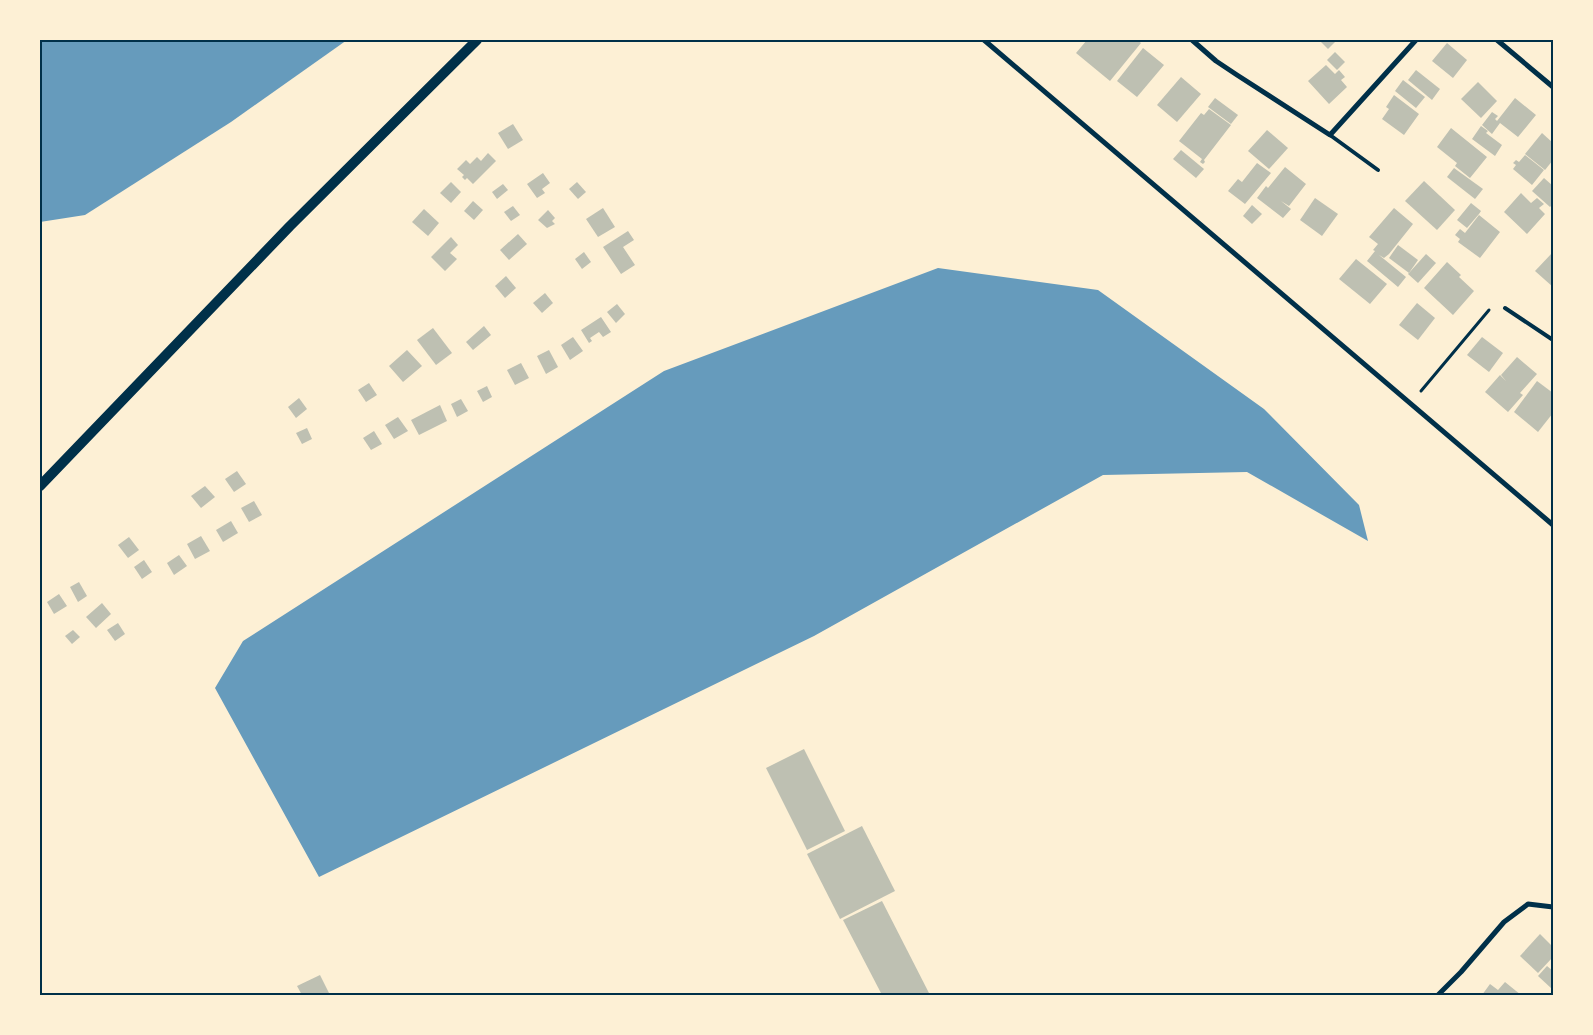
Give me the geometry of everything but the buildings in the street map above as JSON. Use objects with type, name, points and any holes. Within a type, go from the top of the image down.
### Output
[{"type":"main road","points":[[40,486],[290,226],[477,40]]},
{"type":"street","points":[[984,40],[1553,524]]},
{"type":"street","points":[[1192,40],[1216,61],[1330,135],[1416,40]]},
{"type":"street","points":[[1497,40],[1553,86]]},
{"type":"street","points":[[1438,995],[1461,972],[1504,922],[1528,904],[1553,907]]},
{"type":"lane","points":[[1330,135],[1378,170]]},
{"type":"lane","points":[[1505,308],[1553,340]]},
{"type":"path","points":[[1412,403],[1489,310],[1505,308]]},
{"type":"water","points":[[40,40],[347,40],[231,122],[85,215],[40,222]]},
{"type":"water","points":[[938,268],[1098,290],[1264,409],[1359,505],[1368,541],[1247,472],[1103,475],[814,636],[319,877],[215,688],[243,641],[664,371]]}]
